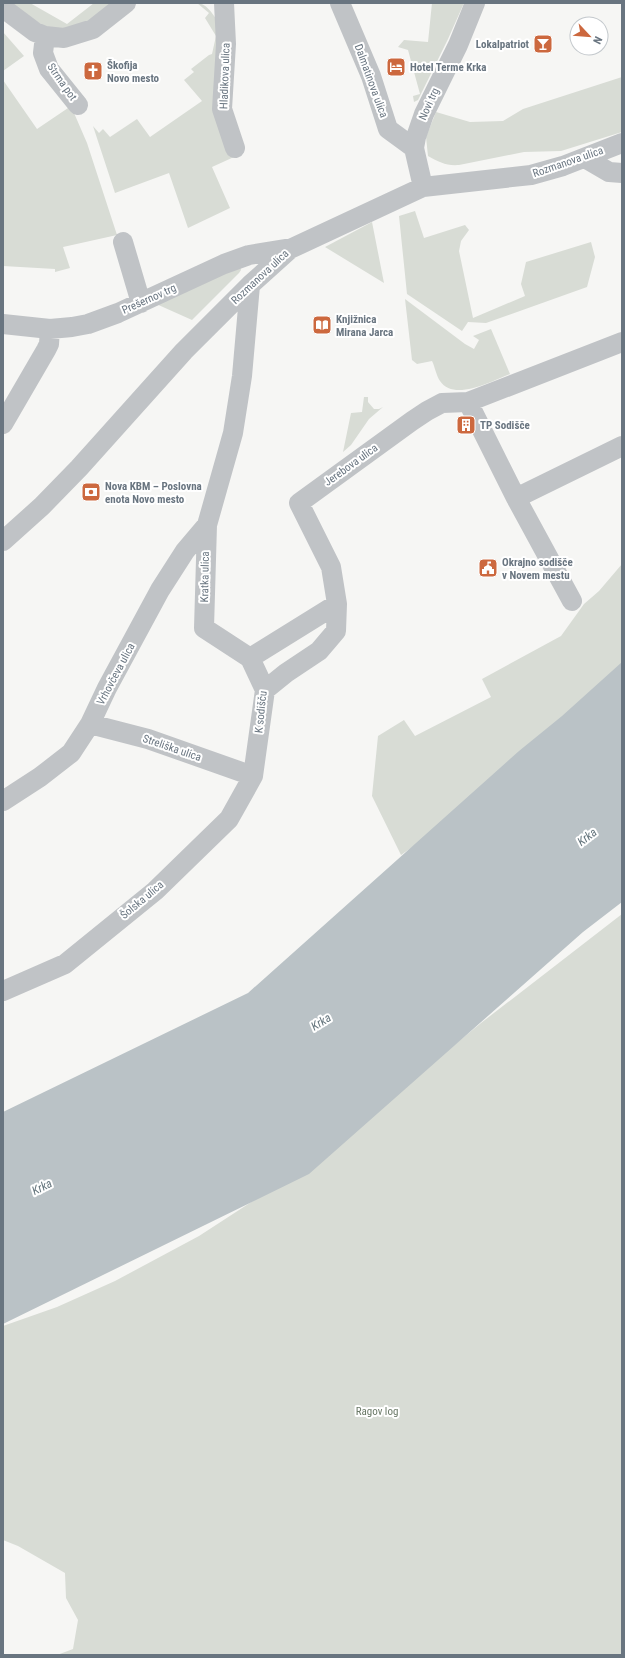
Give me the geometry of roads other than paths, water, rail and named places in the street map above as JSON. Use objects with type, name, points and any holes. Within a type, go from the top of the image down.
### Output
[{"type":"street","points":[[3,8],[35,32],[45,36],[64,38],[93,29],[126,3]]},
{"type":"street","name":"Hladikova ulica","points":[[224,3],[226,44],[222,109],[235,148]]},
{"type":"street","name":"Dalmatinova ulica","points":[[340,3],[371,76],[388,129],[414,148]]},
{"type":"street","name":"Novi trg","points":[[423,187],[414,148],[416,136],[424,114],[458,45],[475,3]]},
{"type":"street","name":"Strma pot","points":[[45,36],[43,53],[49,69],[78,105]]},
{"type":"street","name":"Rozmanova ulica","points":[[3,541],[42,506],[79,468],[184,351],[250,285],[290,249],[423,187],[531,175],[563,166],[622,143]]},
{"type":"street","points":[[585,158],[609,172],[622,173]]},
{"type":"street","points":[[123,242],[141,303]]},
{"type":"street","name":"Prešernov trg","points":[[3,324],[50,329],[88,324],[141,303],[224,264],[248,255],[290,249]]},
{"type":"street","points":[[207,525],[233,433],[242,376],[250,285]]},
{"type":"street","points":[[3,424],[49,344],[50,329]]},
{"type":"street","name":"Jerebova ulica","points":[[337,604],[331,567],[299,503],[427,411],[442,404],[468,402],[622,342]]},
{"type":"street","points":[[468,402],[516,498],[572,601]]},
{"type":"street","points":[[516,498],[622,446]]},
{"type":"street","name":"Kratka ulica","points":[[207,525],[204,628],[250,658]]},
{"type":"street","name":"Vrhovčeva ulica","points":[[3,801],[40,777],[71,753],[90,724],[107,688],[160,590],[185,551],[207,525]]},
{"type":"street","points":[[250,658],[337,604]]},
{"type":"street","points":[[265,690],[286,673],[319,651],[336,631],[337,604]]},
{"type":"street","name":"K sodišču","points":[[250,658],[265,690],[253,776]]},
{"type":"street","name":"Streliška ulica","points":[[90,724],[148,738],[253,776]]},
{"type":"street","name":"Šolska ulica","points":[[3,991],[65,964],[155,891],[229,819],[253,776]]},
{"type":"water","name":"Krka","points":[[622,662],[622,902],[583,932],[309,1174],[3,1324],[3,1112],[248,993],[519,751],[562,716]]},
{"type":"place","name":"Lokalpatriot","points":[[543,44]]},
{"type":"place","name":"Hotel Terme Krka","points":[[396,67]]},
{"type":"place","name":"Škofija Novo mesto","points":[[93,71]]},
{"type":"place","name":"Knjižnica Mirana Jarca","points":[[322,325]]},
{"type":"place","name":"TP Sodišče","points":[[466,425]]},
{"type":"place","name":"Nova KBM – Poslovna enota Novo mesto","points":[[91,492]]},
{"type":"place","name":"Okrajno sodišče v Novem mestu","points":[[488,568]]},
{"type":"park label","name":"Ragov log","points":[[377,1411]]}]
